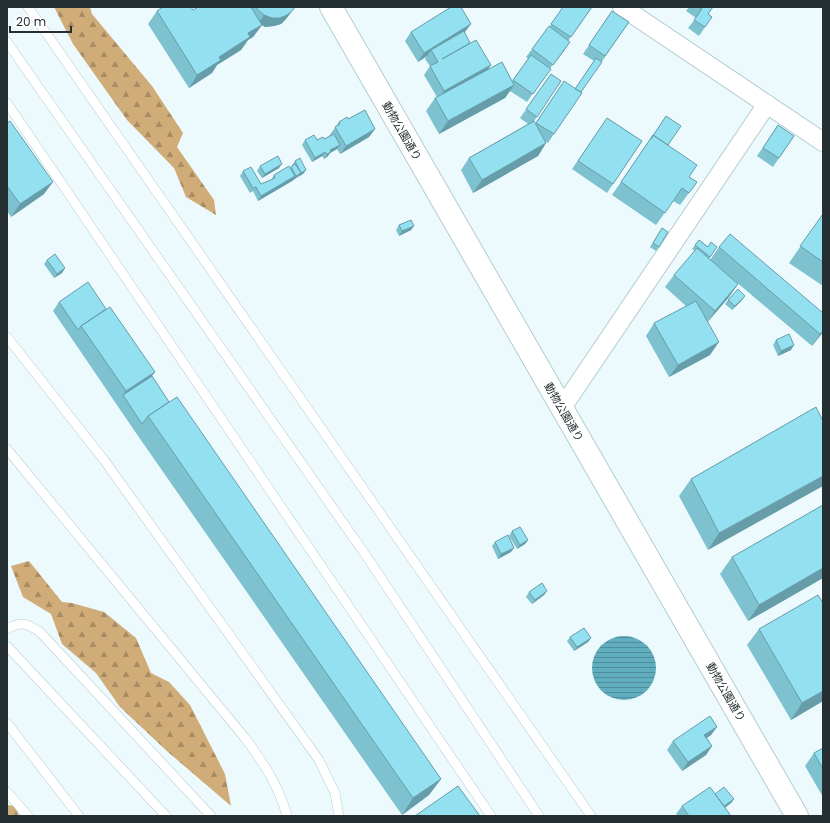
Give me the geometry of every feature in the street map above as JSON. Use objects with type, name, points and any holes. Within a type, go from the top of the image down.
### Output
[{"type":"street","name":"動物公園通り","points":[[331,7],[797,816]]},
{"type":"street","points":[[622,7],[823,142]]},
{"type":"street","points":[[562,408],[767,104]]},
{"type":"lane","points":[[28,7],[591,816]]},
{"type":"lane","points":[[7,42],[362,550],[539,816]]},
{"type":"lane","points":[[7,103],[491,816]]},
{"type":"lane","points":[[7,337],[104,460],[319,760],[335,793],[339,816]]},
{"type":"lane","points":[[7,449],[249,743],[265,765],[278,787],[287,816]]},
{"type":"lane","points":[[7,629],[18,623],[30,626],[40,632],[211,816]]},
{"type":"lane","points":[[7,646],[166,816]]},
{"type":"lane","points":[[7,723],[79,816]]},
{"type":"lane","points":[[7,792],[28,816]]},
{"type":"green space","points":[[54,7],[90,7],[92,14],[152,86],[183,133],[177,147],[214,200],[216,215],[186,197],[174,168],[127,120],[73,44]]},
{"type":"green space","points":[[29,561],[62,602],[72,603],[104,612],[136,638],[151,673],[169,682],[190,705],[225,774],[231,806],[168,752],[120,707],[96,673],[62,644],[51,614],[23,597],[11,566]]},
{"type":"green space","points":[[7,805],[15,806],[19,816],[7,816]]},
{"type":"water","points":[[624,636],[642,642],[650,650],[656,668],[650,686],[642,694],[624,700],[606,694],[598,686],[592,668],[598,650],[606,642]]},
{"type":"building","points":[[163,7],[191,7],[193,10],[198,7],[251,7],[262,25],[248,33],[250,37],[219,57],[221,60],[197,75],[157,11]]},
{"type":"building","points":[[257,7],[295,7],[287,15],[280,18],[272,18],[264,15],[257,9]]},
{"type":"building","points":[[451,7],[461,7],[471,24],[424,53],[411,32]]},
{"type":"building","points":[[563,7],[592,7],[571,37],[551,24]]},
{"type":"building","points":[[698,7],[713,7],[708,14],[712,17],[705,27],[694,20],[702,9]]},
{"type":"building","points":[[612,11],[629,22],[605,56],[589,45]]},
{"type":"building","points":[[549,26],[570,42],[553,65],[532,49]]},
{"type":"building","points":[[464,31],[470,43],[442,59],[476,40],[491,65],[444,91],[430,66],[438,62],[431,50]]},
{"type":"building","points":[[531,55],[551,69],[533,94],[513,80]]},
{"type":"building","points":[[596,58],[602,62],[581,92],[575,89]]},
{"type":"building","points":[[502,62],[514,85],[448,121],[435,98]]},
{"type":"building","points":[[551,74],[561,81],[537,117],[526,109]]},
{"type":"building","points":[[564,81],[582,93],[554,134],[536,123]]},
{"type":"building","points":[[365,110],[375,129],[346,146],[335,127],[340,124],[339,122],[347,117],[348,119]]},
{"type":"building","points":[[666,116],[681,126],[668,145],[653,135]]},
{"type":"building","points":[[607,118],[642,141],[613,184],[578,161]]},
{"type":"building","points":[[10,121],[53,182],[20,204],[7,186],[7,123]]},
{"type":"building","points":[[534,121],[546,143],[482,180],[469,158]]},
{"type":"building","points":[[778,125],[794,136],[779,158],[763,148]]},
{"type":"building","points":[[334,134],[340,145],[330,150],[331,152],[327,154],[325,152],[315,158],[305,140],[314,135],[317,140],[323,137],[324,139]]},
{"type":"building","points":[[653,135],[697,165],[689,177],[697,182],[689,193],[682,188],[665,213],[621,182]]},
{"type":"building","points":[[278,156],[282,164],[265,174],[260,166]]},
{"type":"building","points":[[300,158],[306,170],[301,173],[295,161]]},
{"type":"building","points":[[295,164],[301,173],[296,176],[291,167]]},
{"type":"building","points":[[289,166],[295,176],[261,196],[256,187],[253,188],[243,171],[251,167],[261,184],[275,178],[274,175]]},
{"type":"building","points":[[823,214],[823,262],[800,246]]},
{"type":"building","points":[[411,220],[414,226],[402,231],[399,225]]},
{"type":"building","points":[[662,228],[668,232],[659,247],[653,243]]},
{"type":"building","points":[[730,234],[823,313],[823,331],[820,334],[719,247]]},
{"type":"building","points":[[699,240],[708,247],[711,242],[717,247],[710,257],[695,245]]},
{"type":"building","points":[[697,248],[738,284],[715,311],[674,275]]},
{"type":"building","points":[[55,254],[65,268],[57,274],[47,260]]},
{"type":"building","points":[[88,282],[106,309],[81,326],[78,330],[59,302]]},
{"type":"building","points":[[738,289],[745,296],[735,306],[728,300]]},
{"type":"building","points":[[696,301],[719,342],[678,365],[654,323]]},
{"type":"building","points":[[110,307],[155,372],[126,391],[81,326]]},
{"type":"building","points":[[789,334],[794,345],[781,351],[776,340]]},
{"type":"building","points":[[152,376],[169,402],[148,416],[142,424],[123,395]]},
{"type":"building","points":[[177,397],[441,779],[413,798],[148,416]]},
{"type":"building","points":[[816,407],[823,421],[823,476],[719,533],[691,479]]},
{"type":"building","points":[[823,505],[823,568],[759,605],[732,557]]},
{"type":"building","points":[[520,527],[528,540],[520,545],[512,531]]},
{"type":"building","points":[[508,535],[514,548],[501,554],[495,542]]},
{"type":"building","points":[[542,583],[547,591],[535,600],[529,592]]},
{"type":"building","points":[[818,595],[823,603],[823,691],[802,703],[759,629]]},
{"type":"building","points":[[584,628],[591,638],[577,647],[570,637]]},
{"type":"building","points":[[710,716],[717,727],[704,735],[712,746],[688,762],[673,741]]},
{"type":"building","points":[[823,748],[823,769],[814,753]]},
{"type":"building","points":[[458,786],[480,816],[415,816]]},
{"type":"building","points":[[710,787],[731,816],[689,816],[682,806]]},
{"type":"building","points":[[724,787],[734,799],[724,806],[715,794]]}]
